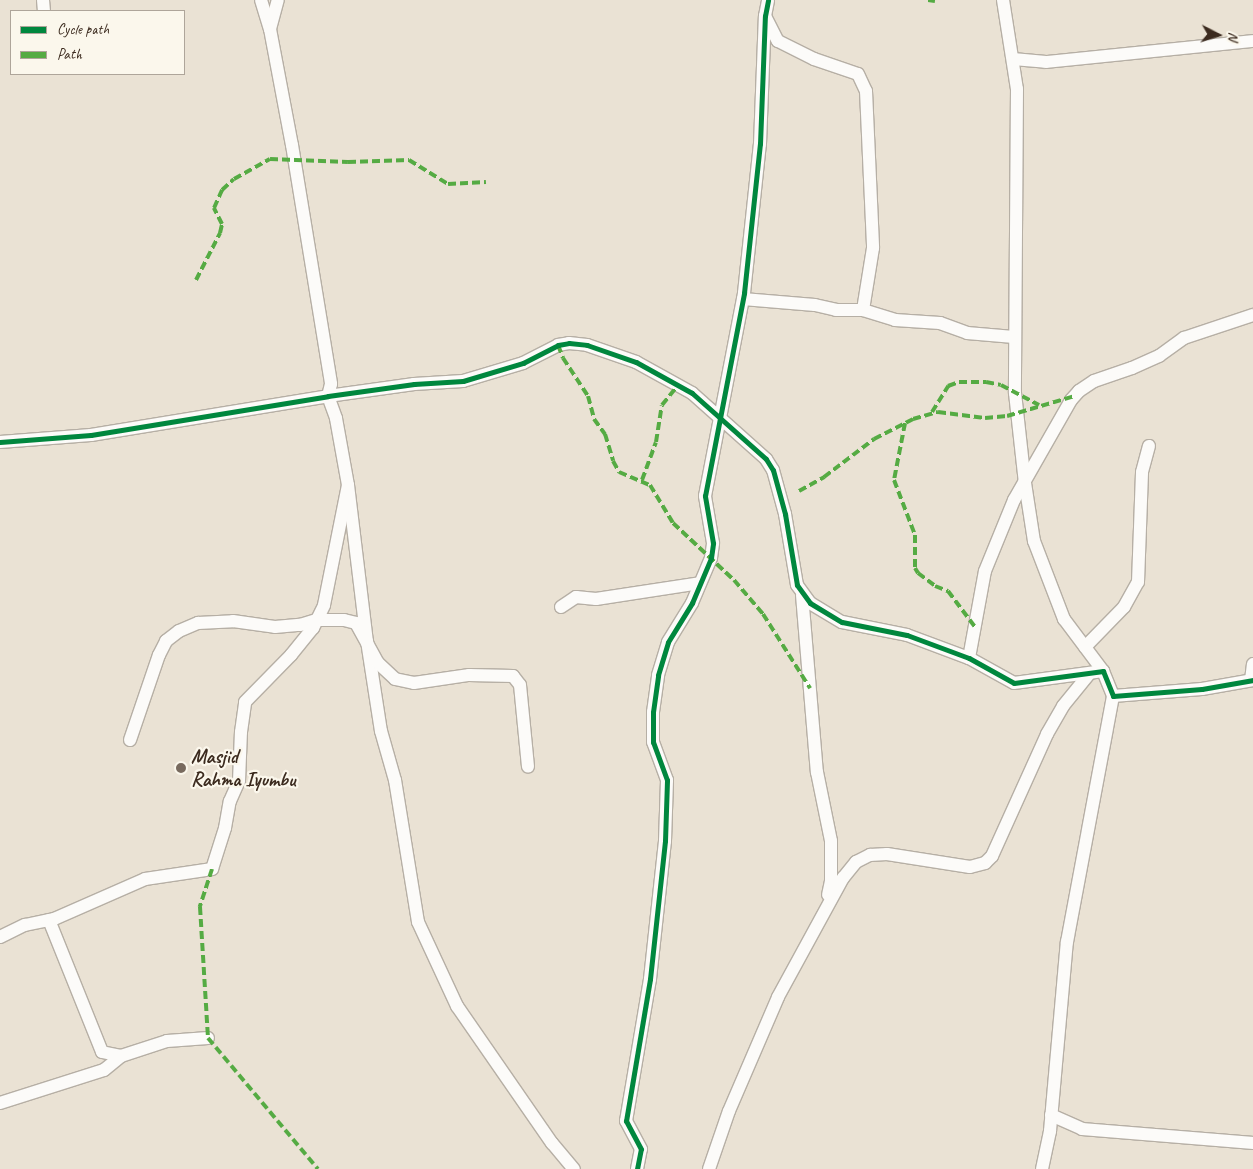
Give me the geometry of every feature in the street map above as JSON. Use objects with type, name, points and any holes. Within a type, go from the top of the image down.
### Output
[{"type":"street","points":[[261,0],[270,29],[292,145],[331,384],[328,396],[336,418],[348,485],[367,641],[381,731],[395,780],[418,922],[457,1006],[552,1143],[574,1169]]},
{"type":"street","points":[[270,29],[278,0]]},
{"type":"street","points":[[637,1169],[640,1149],[626,1121],[650,979],[665,841],[667,780],[653,742],[653,712],[658,675],[668,642],[692,603],[711,558],[712,543],[706,496],[743,299],[760,144],[764,16],[768,0]]},
{"type":"street","points":[[1003,0],[1017,89],[1015,393],[1034,542],[1064,619],[1103,671],[1113,696],[1067,942],[1051,1115],[1042,1169]]},
{"type":"street","points":[[764,16],[778,41],[814,59],[858,74],[866,91],[873,248],[863,310]]},
{"type":"street","points":[[1013,59],[1046,62],[1253,41]]},
{"type":"street","points":[[743,299],[815,305],[836,310],[863,310],[895,320],[940,323],[967,333],[1014,337]]},
{"type":"street","points":[[969,658],[986,571],[1014,500],[1043,454],[1062,412],[1079,391],[1094,381],[1132,368],[1159,356],[1184,338],[1253,315]]},
{"type":"street","points":[[0,442],[91,436],[328,396],[414,384],[463,381],[523,363],[558,345],[569,343],[587,345],[636,362],[692,393],[766,459],[773,470],[785,514],[797,585],[802,595],[810,603],[842,622],[908,635],[969,658],[1014,683],[1103,671]]},
{"type":"street","points":[[1085,647],[1124,607],[1138,582],[1142,472],[1149,446]]},
{"type":"street","points":[[0,937],[25,925],[49,920],[145,879],[212,869],[225,828],[230,801],[239,781],[241,732],[245,702],[291,655],[313,628],[324,605],[348,485]]},
{"type":"street","points":[[560,607],[576,597],[596,599],[700,583]]},
{"type":"street","points":[[802,595],[817,772],[832,851],[831,881],[824,911]]},
{"type":"street","points":[[130,740],[159,655],[166,641],[179,631],[198,623],[234,621],[275,627],[316,620],[344,620],[356,623],[378,663],[395,679],[414,683],[469,675],[513,676],[520,685],[528,767]]},
{"type":"street","points":[[1113,696],[1202,688],[1252,680],[1253,664]]},
{"type":"street","points":[[709,1169],[729,1111],[778,997],[843,878],[856,862],[870,855],[887,854],[970,867],[985,862],[992,856],[1047,734],[1063,706],[1089,674]]},
{"type":"street","points":[[49,920],[102,1052],[121,1056]]},
{"type":"street","points":[[0,1103],[104,1070],[121,1056],[167,1041],[208,1038]]},
{"type":"street","points":[[1051,1115],[1082,1129],[1253,1143]]},
{"type":"marked path","points":[[928,0],[935,1]]},
{"type":"marked path","points":[[196,280],[220,233],[222,224],[214,208],[222,190],[234,179],[270,159],[348,162],[409,160],[448,184],[486,182]]},
{"type":"marked path","points":[[558,345],[563,358],[588,396],[594,419],[605,434],[613,461],[619,472],[650,485],[673,523],[734,580],[763,614],[810,688]]},
{"type":"marked path","points":[[932,412],[948,386],[959,382],[986,382],[1001,385],[1039,405]]},
{"type":"marked path","points":[[642,480],[656,442],[662,405],[678,385]]},
{"type":"marked path","points":[[799,491],[824,477],[874,439],[913,419],[938,412],[985,418],[1007,416],[1075,396]]},
{"type":"marked path","points":[[905,423],[894,480],[915,535],[915,568],[918,573],[935,586],[948,591],[975,627]]},
{"type":"marked path","points":[[212,869],[200,907],[208,1038],[318,1169]]},
{"type":"cycle path","points":[[637,1169],[641,1149],[626,1121],[650,979],[665,841],[667,780],[653,742],[653,712],[658,675],[668,642],[692,603],[711,558],[713,543],[705,496],[744,293],[760,144],[765,16],[768,0]]},
{"type":"cycle path","points":[[0,442],[91,435],[328,396],[414,384],[463,381],[523,363],[558,345],[569,343],[587,345],[636,362],[692,393],[766,459],[773,470],[785,514],[797,585],[810,603],[842,622],[907,635],[969,658],[1014,683],[1103,671],[1113,696],[1202,689],[1253,680]]},
{"type":"place","name":"Masjid Rahma Iyumbu","points":[[181,768]]}]
